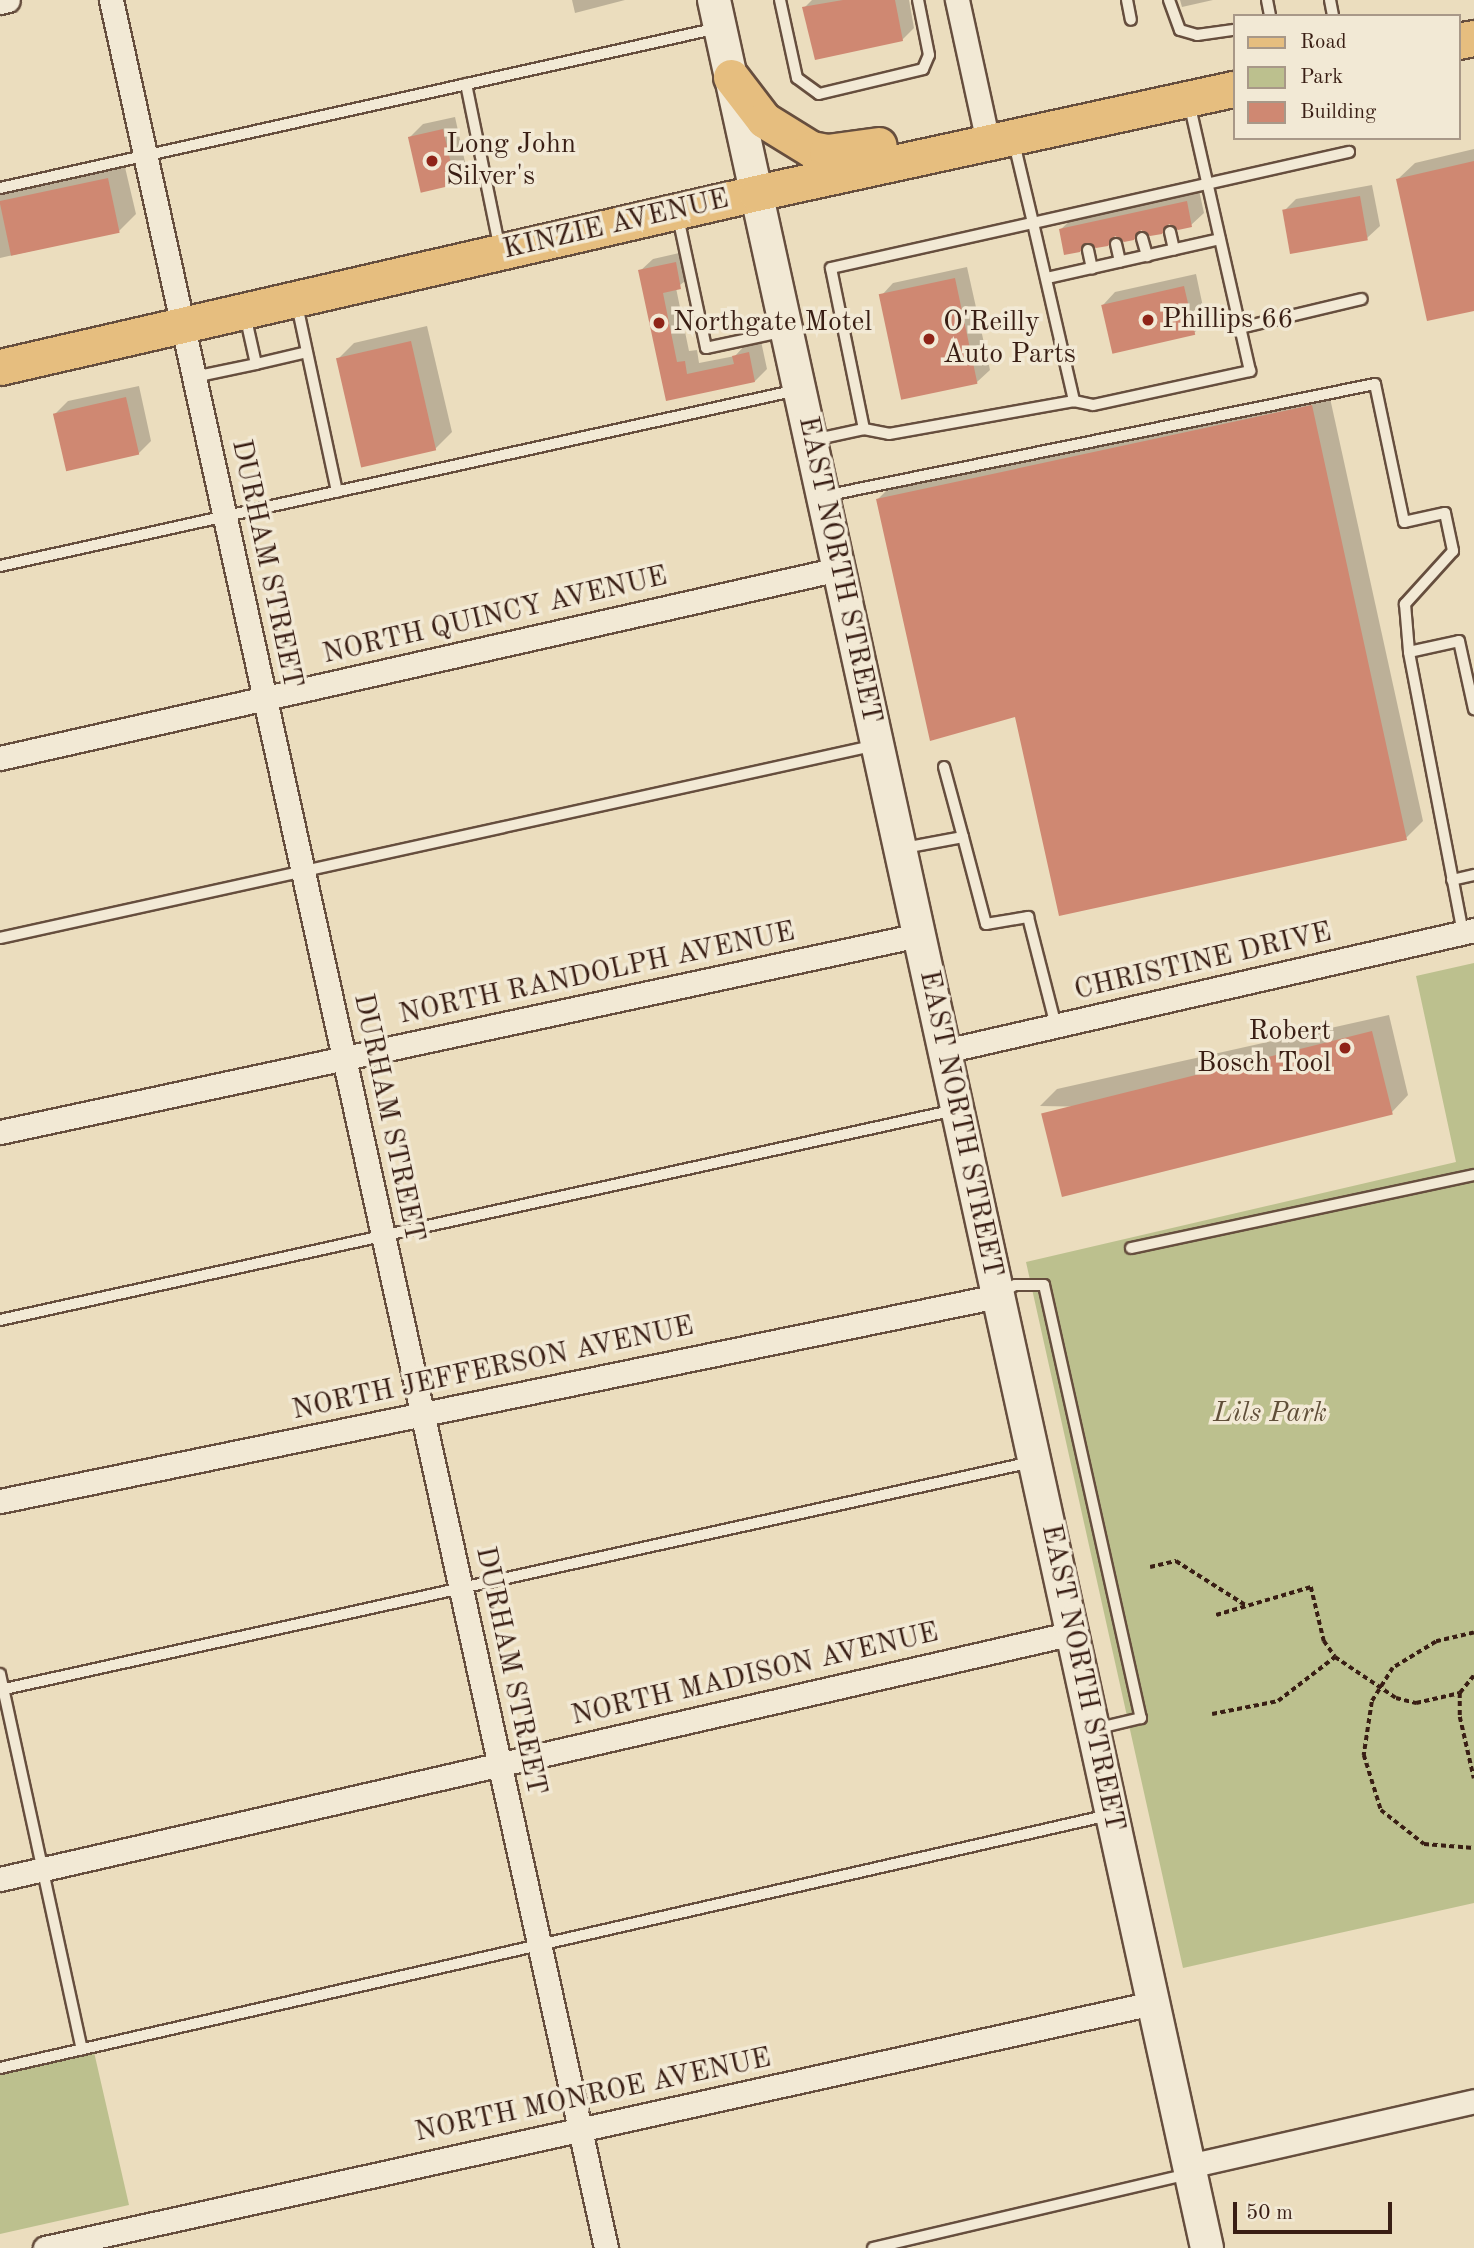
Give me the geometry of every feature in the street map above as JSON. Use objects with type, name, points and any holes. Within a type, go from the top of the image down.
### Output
[{"type":"main road","points":[[731,77],[764,120],[784,136],[811,149],[827,152],[901,144],[933,154]]},
{"type":"main road","name":"KINZIE AVENUE","points":[[0,367],[756,192],[1232,89]]},
{"type":"street","points":[[0,2],[8,0]]},
{"type":"street","name":"DURHAM STREET","points":[[111,0],[606,2248]]},
{"type":"street","points":[[957,0],[1001,139]]},
{"type":"street","name":"EAST NORTH STREET","points":[[717,14],[1207,2248]]},
{"type":"street","name":"NORTH QUINCY AVENUE","points":[[0,758],[839,569]]},
{"type":"street","name":"CHRISTINE DRIVE","points":[[945,1051],[1468,931]]},
{"type":"street","name":"NORTH RANDOLPH AVENUE","points":[[0,1132],[919,935]]},
{"type":"street","name":"NORTH JEFFERSON AVENUE","points":[[0,1501],[998,1296]]},
{"type":"street","name":"NORTH MADISON AVENUE","points":[[0,1879],[1073,1633]]},
{"type":"street","name":"NORTH MONROE AVENUE","points":[[45,2248],[127,2239],[580,2130],[1153,2003]]},
{"type":"street","points":[[1190,2170],[1474,2101]]},
{"type":"lane","points":[[780,0],[797,78],[819,94],[923,69],[929,55],[918,0]]},
{"type":"lane","points":[[1127,0],[1130,20]]},
{"type":"lane","points":[[1169,0],[1180,30],[1197,35],[1232,30]]},
{"type":"lane","points":[[0,188],[466,84],[717,14]]},
{"type":"lane","points":[[466,84],[500,252]]},
{"type":"lane","points":[[810,440],[864,429],[889,434],[1074,401],[1093,405],[1250,371],[1189,99]]},
{"type":"lane","points":[[1001,139],[1033,223],[1074,401]]},
{"type":"lane","points":[[864,429],[831,268],[1033,223],[1082,218],[1108,206],[1349,152]]},
{"type":"lane","points":[[1161,194],[1164,206]]},
{"type":"lane","points":[[1134,200],[1136,212]]},
{"type":"lane","points":[[1108,206],[1110,218]]},
{"type":"lane","points":[[676,211],[706,348],[786,331]]},
{"type":"lane","points":[[1170,232],[1174,250]]},
{"type":"lane","points":[[1142,238],[1147,256]]},
{"type":"lane","points":[[1047,278],[1220,239]]},
{"type":"lane","points":[[1116,244],[1120,262]]},
{"type":"lane","points":[[1088,250],[1092,269]]},
{"type":"lane","points":[[296,299],[337,492]]},
{"type":"lane","points":[[1240,328],[1362,299]]},
{"type":"lane","points":[[244,310],[257,364]]},
{"type":"lane","points":[[194,377],[307,352]]},
{"type":"lane","points":[[823,496],[1375,384],[1404,522],[1446,513],[1454,551],[1405,604],[1409,652],[1452,880],[1468,931]]},
{"type":"lane","points":[[0,566],[799,390]]},
{"type":"lane","points":[[1409,652],[1459,641],[1474,709]]},
{"type":"lane","points":[[0,938],[877,745]]},
{"type":"lane","points":[[944,767],[986,924],[1028,917],[1056,1026]]},
{"type":"lane","points":[[900,849],[963,836]]},
{"type":"lane","points":[[1452,880],[1474,875]]},
{"type":"lane","points":[[0,1320],[957,1110]]},
{"type":"lane","points":[[1131,1248],[1474,1175]]},
{"type":"lane","points":[[998,1296],[1015,1285],[1044,1285],[1141,1717],[1094,1729]]},
{"type":"lane","points":[[2,1690],[1035,1462]]},
{"type":"lane","points":[[0,1674],[82,2049]]},
{"type":"lane","points":[[0,2068],[1112,1814]]},
{"type":"lane","points":[[873,2248],[1190,2170]]},
{"type":"path","points":[[1150,1567],[1177,1561],[1247,1606]]},
{"type":"path","points":[[1216,1615],[1311,1587],[1324,1641],[1335,1657],[1381,1688],[1416,1703],[1460,1693],[1474,1676]]},
{"type":"path","points":[[1474,1633],[1436,1642],[1393,1668],[1372,1702],[1364,1755],[1381,1810],[1424,1844],[1474,1848]]},
{"type":"path","points":[[1212,1714],[1278,1702],[1335,1657]]},
{"type":"path","points":[[1460,1693],[1460,1717],[1474,1778]]},
{"type":"green space","name":"Lils Park","points":[[1474,963],[1474,1903],[1183,1968],[1026,1262],[1456,1162],[1416,976]]},
{"type":"green space","points":[[94,2052],[129,2205],[0,2234],[0,2073]]},
{"type":"building","points":[[843,0],[895,0],[903,41],[815,60],[802,7]]},
{"type":"building","name":"Long John Silver's","points":[[443,129],[456,185],[421,193],[408,137]]},
{"type":"building","points":[[1474,161],[1474,311],[1427,321],[1396,179]]},
{"type":"building","points":[[108,178],[120,233],[11,256],[0,201]]},
{"type":"building","points":[[1360,196],[1368,240],[1290,254],[1282,210]]},
{"type":"building","name":"Phillips 66","points":[[1187,201],[1192,227],[1178,230],[1169,224],[1162,234],[1150,236],[1141,230],[1134,240],[1124,242],[1115,236],[1108,246],[1096,248],[1086,243],[1080,252],[1064,255],[1059,229]]},
{"type":"building","name":"Northgate Motel","points":[[676,262],[681,289],[663,293],[677,362],[685,361],[687,374],[734,364],[732,356],[749,352],[755,382],[666,401],[638,270]]},
{"type":"building","name":"O'Reilly Auto Parts","points":[[955,278],[977,384],[901,400],[879,294]]},
{"type":"building","name":"Phillips 66","points":[[1184,286],[1195,335],[1112,354],[1101,305]]},
{"type":"building","points":[[411,341],[436,450],[361,467],[336,358]]},
{"type":"building","points":[[126,397],[139,454],[66,471],[53,414]]},
{"type":"building","points":[[1312,405],[1407,840],[1059,916],[1015,717],[930,741],[876,499]]},
{"type":"building","points":[[1372,1031],[1393,1114],[1062,1197],[1041,1113]]},
{"type":"place","name":"Long John Silver's","points":[[432,161]]},
{"type":"place","name":"Phillips 66","points":[[1148,320]]},
{"type":"place","name":"Northgate Motel","points":[[659,323]]},
{"type":"place","name":"O'Reilly Auto Parts","points":[[929,339]]},
{"type":"place","name":"Robert Bosch Tool","points":[[1345,1048]]}]
